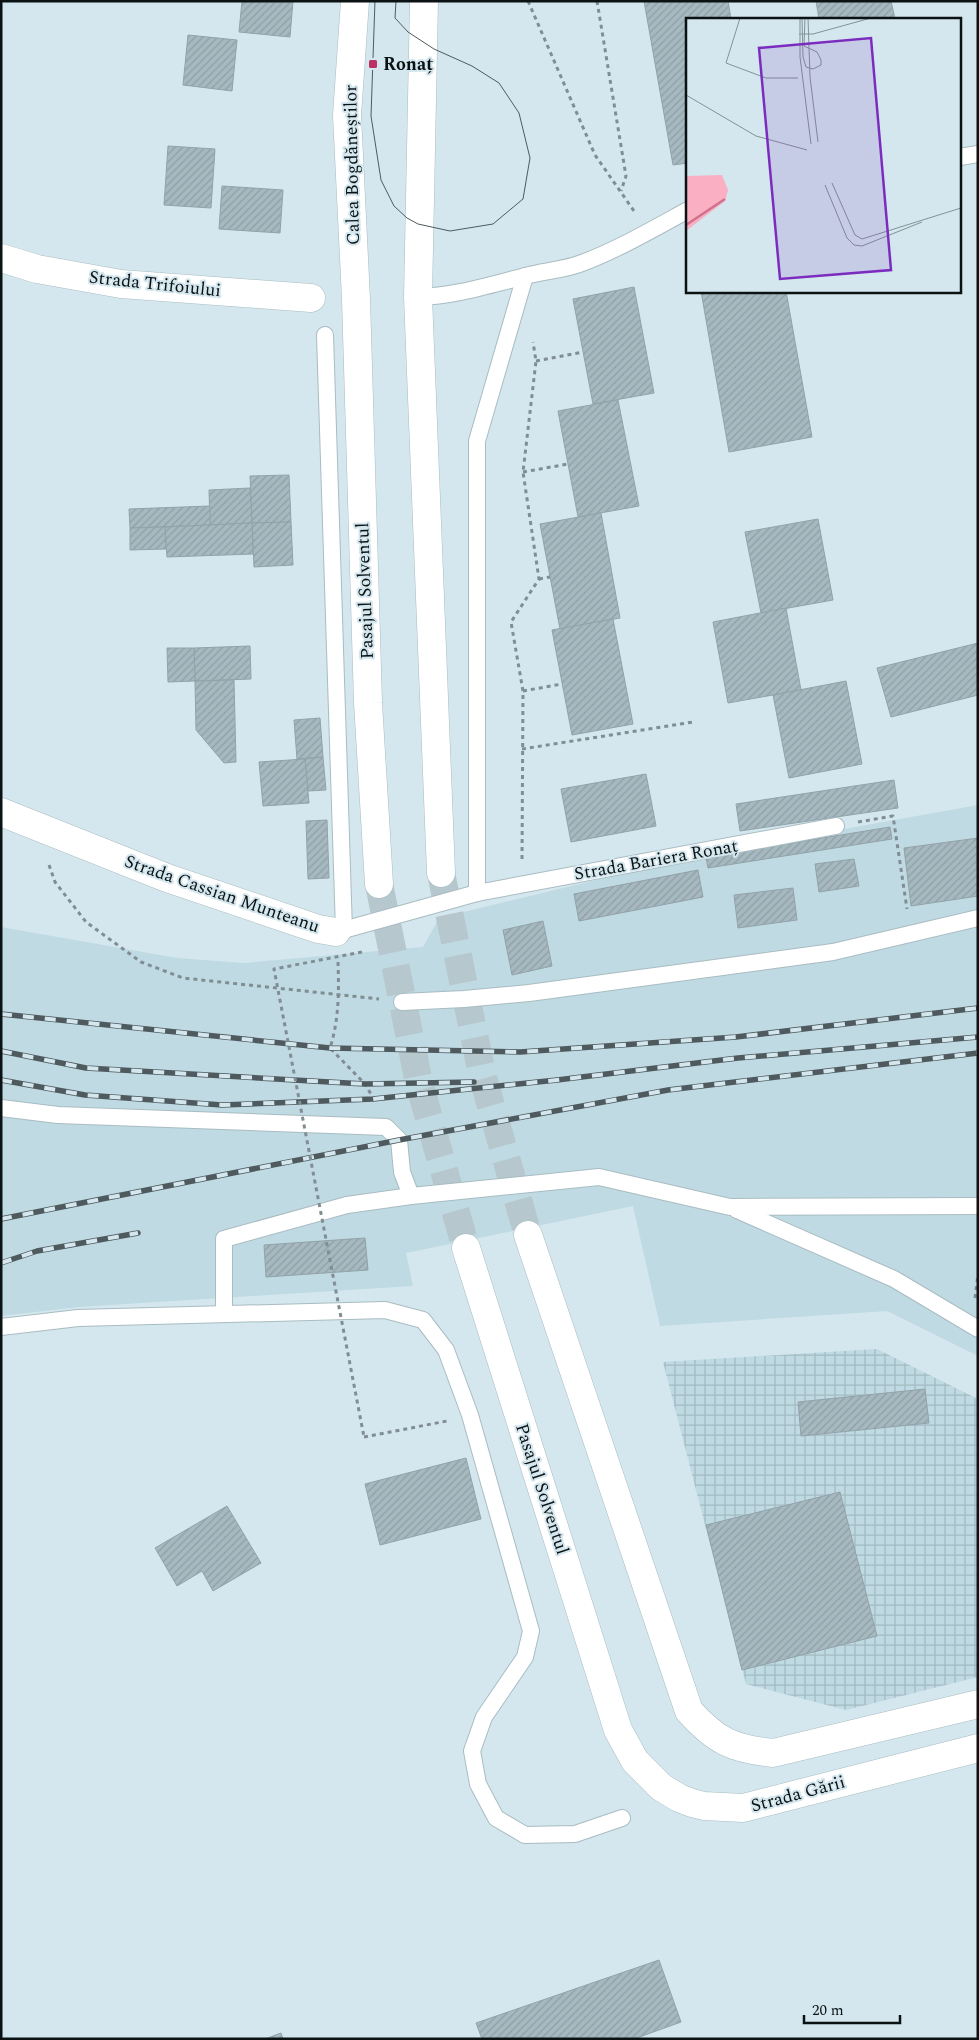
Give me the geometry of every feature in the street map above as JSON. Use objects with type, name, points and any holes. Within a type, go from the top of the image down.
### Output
[{"type":"main road","name":"Calea Bogdăneștilor","points":[[355,1],[347,115],[356,298]]},
{"type":"main road","points":[[424,1],[418,298],[441,873]]},
{"type":"main road","name":"Strada Trifoiului","points":[[1,258],[37,269],[121,284],[311,298]]},
{"type":"main road","name":"Pasajul Solventul","points":[[356,298],[368,693],[379,884]]},
{"type":"main road","name":"Strada Cassian Munteanu","points":[[1,812],[167,878],[318,929],[340,931]]},
{"type":"main road","points":[[528,1235],[689,1712],[705,1729],[725,1743],[748,1751],[773,1753],[978,1704]]},
{"type":"main road","name":"Pasajul Solventul","points":[[466,1248],[618,1730]]},
{"type":"main road","name":"Strada Gării","points":[[618,1730],[635,1761],[667,1790],[679,1798],[698,1805],[743,1808],[978,1748]]},
{"type":"lane","points":[[962,158],[978,154]]},
{"type":"lane","points":[[418,298],[439,297],[471,291],[581,263],[649,232],[686,211]]},
{"type":"lane","points":[[477,893],[477,442],[525,276]]},
{"type":"lane","points":[[325,335],[340,931]]},
{"type":"lane","name":"Strada Bariera Ronaț","points":[[477,893],[836,826]]},
{"type":"lane","name":"Strada Cassian Munteanu","points":[[340,931],[477,893]]},
{"type":"lane","points":[[402,1002],[529,993],[834,952],[978,918]]},
{"type":"lane","points":[[1,1108],[68,1116],[386,1127],[399,1140],[402,1172],[411,1196]]},
{"type":"lane","points":[[224,1314],[224,1239],[347,1205],[411,1196],[599,1177],[730,1207],[894,1278],[976,1325]]},
{"type":"lane","points":[[730,1207],[978,1206]]},
{"type":"lane","points":[[1,1327],[78,1318],[386,1310],[423,1320],[446,1350],[470,1415],[531,1631],[525,1657],[484,1717],[472,1751],[478,1784],[496,1818],[525,1835],[575,1834],[622,1818]]},
{"type":"path","points":[[528,1],[595,155],[649,232]]},
{"type":"path","points":[[598,1],[626,176],[620,192]]},
{"type":"path","points":[[521,884],[522,691],[511,622],[540,579],[523,472],[536,360],[532,332]]},
{"type":"path","points":[[536,360],[584,352]]},
{"type":"path","points":[[523,472],[568,464]]},
{"type":"path","points":[[540,579],[550,577]]},
{"type":"path","points":[[522,691],[562,684]]},
{"type":"path","points":[[522,749],[694,722]]},
{"type":"path","points":[[836,826],[893,816],[912,934]]},
{"type":"path","points":[[34,825],[55,882],[86,922],[140,962],[183,978],[402,1002]]},
{"type":"path","points":[[362,952],[274,969],[364,1437],[450,1420]]},
{"type":"path","points":[[339,994],[335,1035],[330,1048],[365,1084],[386,1127]]},
{"type":"shaded area","points":[[978,805],[978,1356],[887,1311],[660,1326],[633,1206],[406,1253],[413,1286],[79,1307],[1,1316],[1,927],[177,958],[244,963],[423,947],[439,918],[704,854]]},
{"type":"shaded area","points":[[877,1349],[978,1399],[978,1677],[846,1710],[746,1684],[663,1362]]},
{"type":"building","points":[[242,1],[293,1],[290,37],[239,32]]},
{"type":"building","points":[[644,1],[728,1],[731,18],[686,18],[686,163],[673,165]]},
{"type":"building","points":[[816,1],[891,1],[895,18],[819,18]]},
{"type":"building","points":[[188,35],[237,40],[232,91],[183,85]]},
{"type":"building","points":[[168,146],[215,149],[211,208],[164,205]]},
{"type":"building","points":[[222,186],[283,190],[280,233],[219,229]]},
{"type":"building","points":[[634,287],[654,393],[593,404],[573,299]]},
{"type":"building","points":[[701,292],[786,292],[812,437],[729,452]]},
{"type":"building","points":[[618,400],[639,506],[578,517],[558,411]]},
{"type":"building","points":[[289,475],[291,522],[252,523],[250,476]]},
{"type":"building","points":[[250,488],[252,523],[210,525],[209,490]]},
{"type":"building","points":[[210,506],[210,525],[130,528],[129,509]]},
{"type":"building","points":[[601,513],[620,618],[560,629],[540,524]]},
{"type":"building","points":[[818,519],[833,600],[761,613],[745,532]]},
{"type":"building","points":[[291,522],[293,565],[254,567],[252,523]]},
{"type":"building","points":[[252,523],[253,554],[167,557],[165,527]]},
{"type":"building","points":[[165,527],[166,549],[130,550],[130,528]]},
{"type":"building","points":[[786,608],[801,690],[728,703],[713,622]]},
{"type":"building","points":[[613,619],[633,724],[572,735],[552,630]]},
{"type":"building","points":[[978,643],[978,695],[891,717],[877,668]]},
{"type":"building","points":[[250,646],[251,679],[195,681],[194,648]]},
{"type":"building","points":[[167,648],[194,648],[195,681],[168,682]]},
{"type":"building","points":[[234,680],[236,762],[224,763],[196,730],[195,681]]},
{"type":"building","points":[[846,681],[862,764],[789,778],[773,695]]},
{"type":"building","points":[[320,718],[323,757],[297,759],[294,720]]},
{"type":"building","points":[[323,757],[326,790],[308,791],[305,759]]},
{"type":"building","points":[[305,759],[309,803],[263,806],[259,762]]},
{"type":"building","points":[[646,774],[656,826],[571,842],[561,789]]},
{"type":"building","points":[[894,780],[898,808],[740,831],[736,804]]},
{"type":"building","points":[[327,820],[329,878],[308,879],[306,821]]},
{"type":"building","points":[[890,827],[892,839],[708,868],[706,857]]},
{"type":"building","points":[[978,838],[978,896],[911,906],[904,848]]},
{"type":"building","points":[[854,859],[859,886],[819,892],[815,864]]},
{"type":"building","points":[[698,870],[703,897],[579,921],[574,894]]},
{"type":"building","points":[[793,888],[797,920],[738,928],[734,895]]},
{"type":"building","points":[[543,921],[552,966],[512,975],[503,930]]},
{"type":"building","points":[[365,1238],[368,1270],[266,1277],[264,1245]]},
{"type":"building","points":[[925,1389],[929,1423],[801,1436],[798,1402]]},
{"type":"building","points":[[466,1458],[481,1519],[380,1545],[365,1484]]},
{"type":"building","points":[[840,1492],[877,1636],[742,1670],[706,1525]]},
{"type":"building","points":[[227,1506],[261,1563],[213,1591],[202,1571],[177,1586],[155,1548]]},
{"type":"building","points":[[659,1960],[681,2022],[634,2039],[482,2039],[476,2023]]},
{"type":"building","points":[[281,2033],[283,2039],[265,2039]]},
{"type":"tunnel","points":[[441,873],[482,1074],[528,1235]]},
{"type":"tunnel","points":[[379,884],[419,1083],[466,1248]]},
{"type":"tram line","points":[[375,1],[371,116],[381,180],[394,206],[407,218],[418,224],[450,231],[493,224],[523,199],[530,158],[519,113],[499,83],[472,66],[434,49],[408,32],[395,18],[396,1]]},
{"type":"railway","points":[[1,1014],[330,1048],[520,1052],[736,1037],[978,1008]]},
{"type":"railway","points":[[1,1080],[85,1095],[222,1105],[373,1099],[557,1080],[738,1058],[978,1037]]},
{"type":"railway","points":[[1,1051],[86,1068],[365,1084],[474,1082]]},
{"type":"railway","points":[[1,1219],[399,1140],[668,1090],[978,1053]]},
{"type":"railway","points":[[1,1263],[37,1251],[138,1233]]},
{"type":"place","name":"Ronaț","points":[[373,64]]}]
